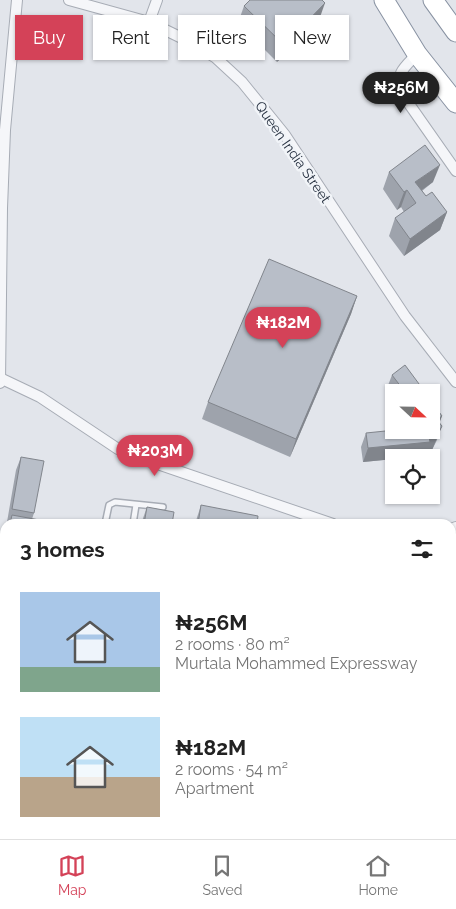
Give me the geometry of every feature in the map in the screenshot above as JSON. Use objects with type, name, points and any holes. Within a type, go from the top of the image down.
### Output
[{"type":"highway","points":[[384,0],[416,54],[456,103]]},
{"type":"highway","points":[[433,0],[456,32]]},
{"type":"street","points":[[0,383],[5,130],[17,0]]},
{"type":"street","name":"Queen India Street","points":[[69,0],[124,15]]},
{"type":"street","points":[[151,15],[156,0]]},
{"type":"street","name":"Queen India Street","points":[[168,31],[216,58],[242,82],[285,135],[405,316],[456,382]]},
{"type":"street","points":[[416,54],[400,75],[398,82],[400,91],[456,171]]},
{"type":"street","points":[[0,378],[40,397],[118,449],[318,519]]},
{"type":"lane","points":[[106,519],[109,505],[112,503],[163,507]]},
{"type":"lane","points":[[134,519],[136,504]]},
{"type":"building","points":[[250,0],[322,0],[325,3],[313,15],[275,15],[275,36],[265,26],[265,15],[253,15],[244,6]]},
{"type":"building","points":[[425,145],[440,165],[415,182],[426,196],[432,192],[447,212],[410,239],[395,218],[416,203],[407,190],[404,192],[389,172]]},
{"type":"building","points":[[269,259],[357,296],[296,439],[208,402]]},
{"type":"building","points":[[405,365],[419,384],[399,384],[392,375]]},
{"type":"building","points":[[385,431],[385,439],[429,439],[430,442],[368,448],[366,433]]},
{"type":"building","points":[[21,457],[44,461],[34,513],[12,509]]},
{"type":"building","points":[[201,505],[258,516],[258,519],[199,519]]},
{"type":"building","points":[[147,507],[174,512],[173,519],[145,519]]},
{"type":"building","points":[[12,515],[34,519],[11,519]]}]
